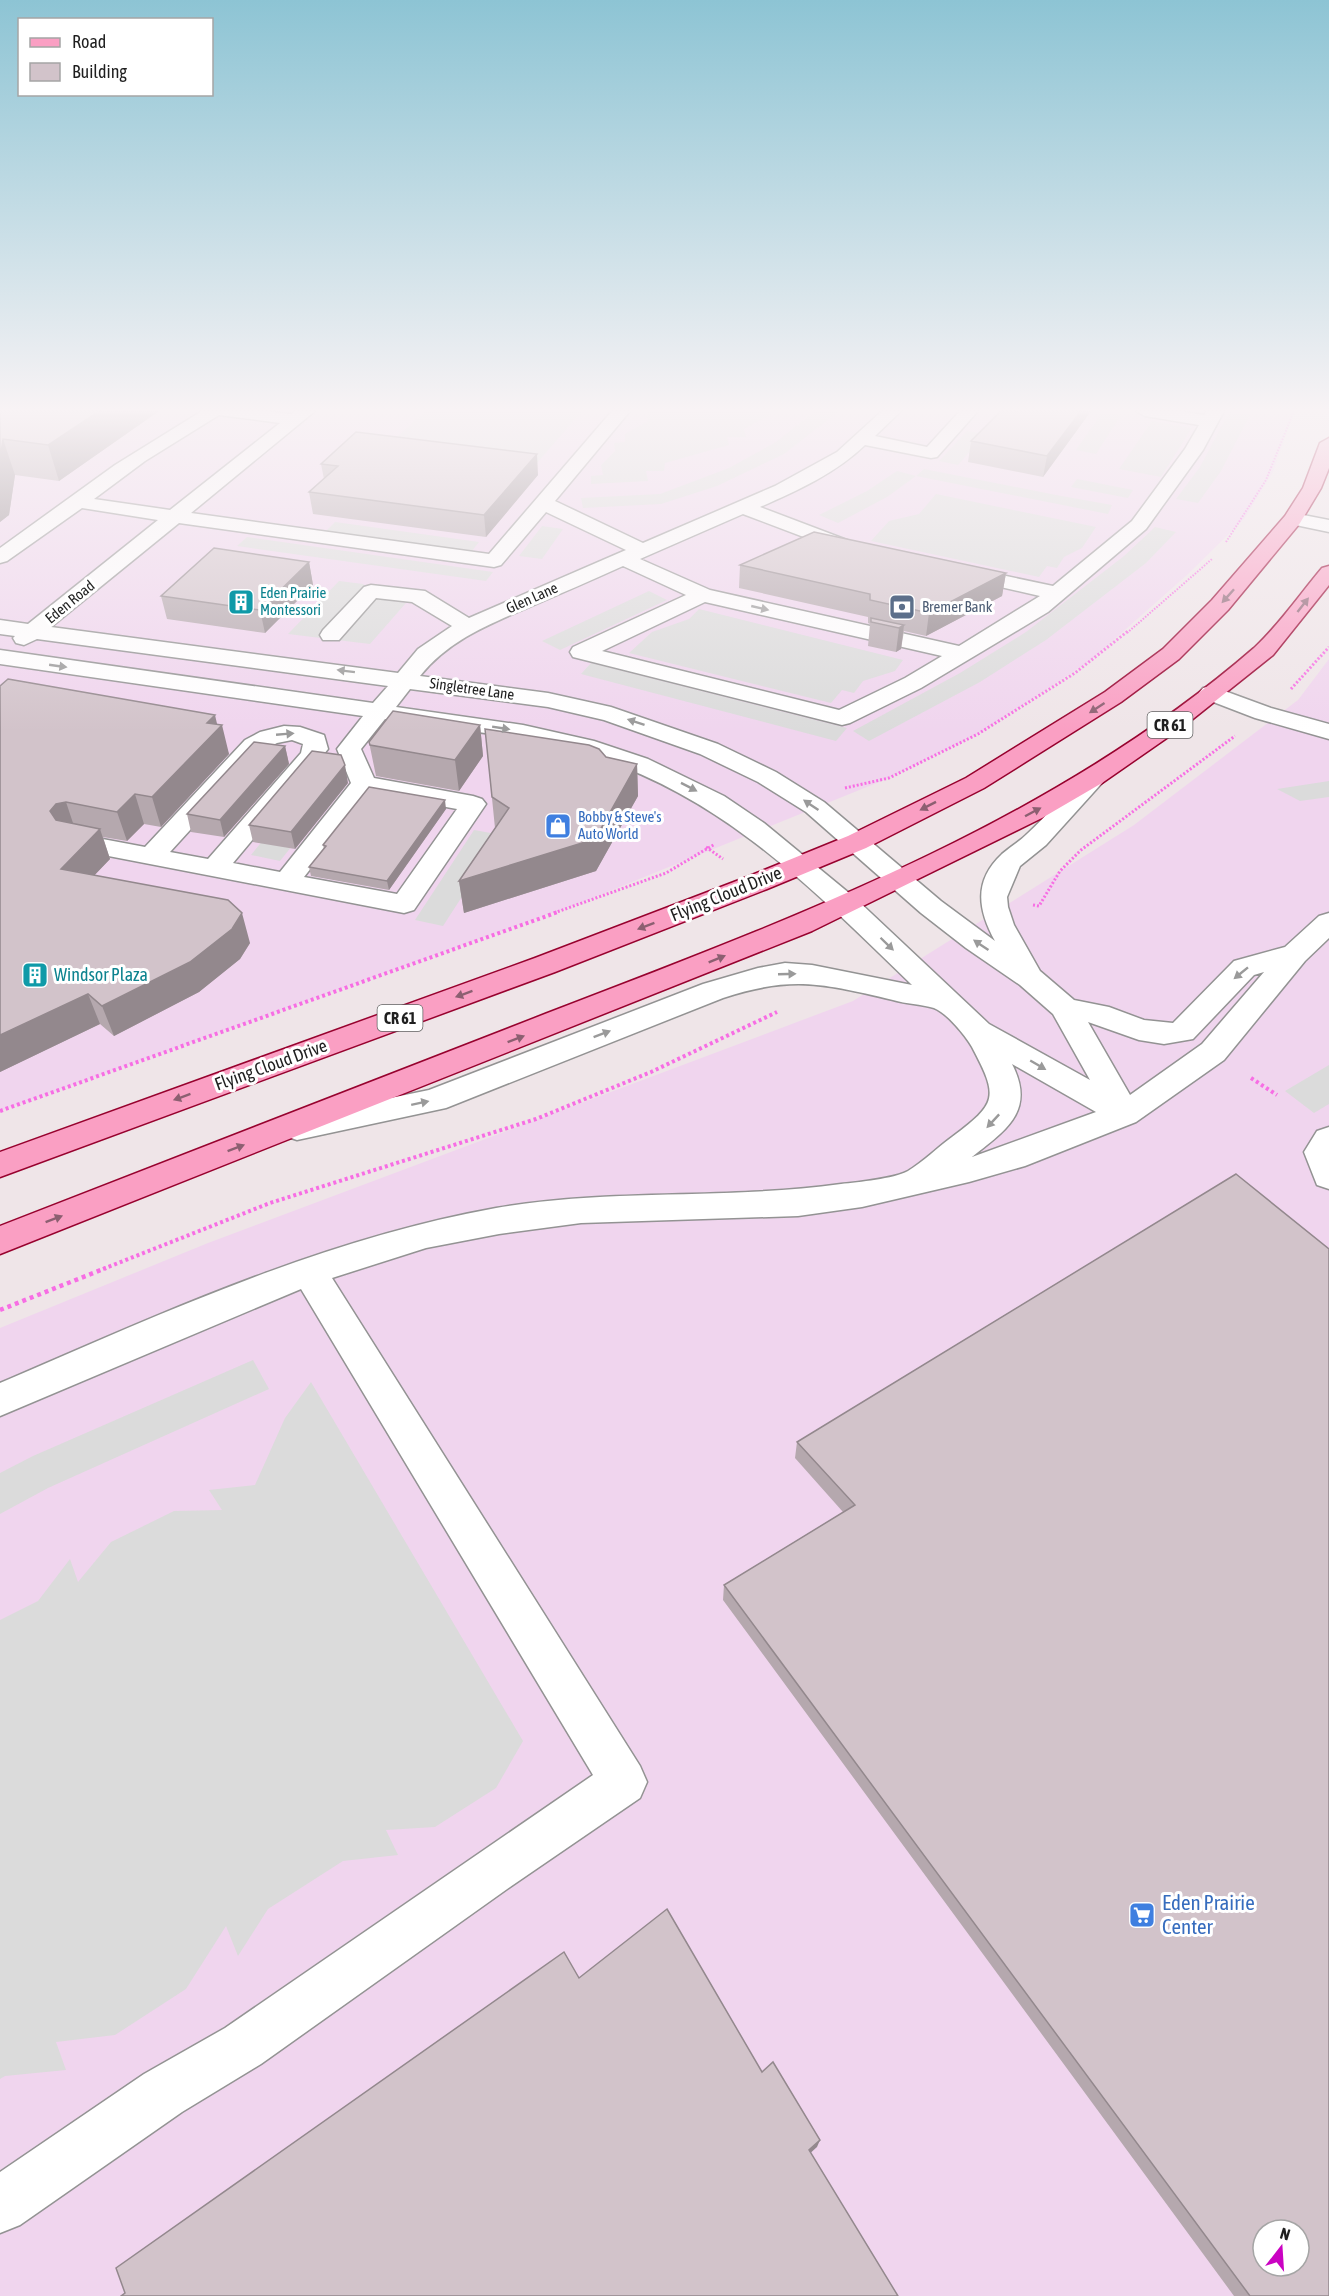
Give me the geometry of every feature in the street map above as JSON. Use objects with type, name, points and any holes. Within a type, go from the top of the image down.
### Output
[{"type":"main road","name":"Flying Cloud Drive","points":[[0,1165],[545,965],[857,842],[975,783],[1113,697],[1171,654],[1220,605],[1293,519]]},
{"type":"main road","name":"CR 61","points":[[0,1240],[670,979],[802,925],[1033,813],[1093,778],[1211,693],[1265,650],[1329,572]]},
{"type":"main road","points":[[1265,650],[1306,636]]},
{"type":"street","points":[[0,557],[29,540],[58,518]]},
{"type":"street","name":"Eden Road","points":[[0,656],[174,518]]},
{"type":"street","points":[[183,518],[494,561],[530,518]]},
{"type":"street","points":[[569,518],[703,595],[964,654]]},
{"type":"street","name":"Glen Lane","points":[[350,750],[405,679],[442,640],[468,626],[717,518]]},
{"type":"street","points":[[771,518],[844,547],[878,554]]},
{"type":"street","points":[[703,595],[581,652],[843,718],[964,654],[1040,608],[1139,525],[1144,518]]},
{"type":"street","points":[[1293,519],[1329,526]]},
{"type":"street","points":[[945,569],[1056,593]]},
{"type":"street","points":[[331,635],[371,591],[417,596],[468,626]]},
{"type":"street","name":"Singletree Lane","points":[[0,627],[548,699],[611,714],[709,748],[767,777],[815,807],[898,879],[976,942],[1030,978]]},
{"type":"street","name":"Singletree Lane","points":[[0,656],[524,732],[585,746],[639,764],[715,801],[755,829],[845,904],[978,1031]]},
{"type":"street","points":[[1211,693],[1263,713],[1329,732]]},
{"type":"street","points":[[151,856],[262,740],[280,734],[301,734],[315,740],[316,749],[214,868]]},
{"type":"street","points":[[316,749],[350,750],[364,784]]},
{"type":"street","points":[[1093,778],[1037,839],[1011,861],[1001,875],[993,897],[1000,925],[1030,978],[1065,1008],[1125,1114]]},
{"type":"street","points":[[76,842],[405,904],[473,804],[364,784]]},
{"type":"street","points":[[286,882],[364,784]]},
{"type":"street","points":[[0,1400],[105,1354],[309,1271],[426,1236],[499,1221],[581,1210],[724,1208],[798,1203],[862,1194],[1013,1157],[1125,1114],[1212,1052],[1295,954],[1329,922]]},
{"type":"street","points":[[1065,1008],[1098,1014],[1140,1030],[1164,1034],[1182,1032],[1244,968],[1295,954]]},
{"type":"street","points":[[280,1131],[435,1100],[713,991],[752,978],[784,973],[824,976],[945,1000]]},
{"type":"street","points":[[978,1031],[1125,1114]]},
{"type":"street","points":[[917,1181],[996,1121],[1004,1106],[1006,1090],[998,1067],[978,1031]]},
{"type":"street","points":[[1329,1139],[1321,1152],[1329,1176]]},
{"type":"street","points":[[0,2205],[163,2093],[243,2046],[493,1870],[624,1782],[309,1271]]},
{"type":"path","points":[[1222,547],[1245,518]]},
{"type":"path","points":[[815,807],[846,788],[889,778],[978,734],[1075,672],[1140,622],[1215,556]]},
{"type":"path","points":[[0,1111],[666,873],[706,847],[755,829]]},
{"type":"path","points":[[1251,1078],[1277,1095]]},
{"type":"shaded area","points":[[0,518],[1245,518],[1187,575],[1091,660],[978,734],[889,778],[580,903],[0,1111]]},
{"type":"shaded area","points":[[826,518],[847,518],[838,523]]},
{"type":"shaded area","points":[[901,518],[1053,518],[1096,527],[1082,548],[1064,557],[1057,568],[1047,566],[1039,577],[871,541],[889,521]]},
{"type":"shaded area","points":[[335,522],[479,542],[472,551],[326,531]]},
{"type":"shaded area","points":[[542,526],[563,529],[542,559],[519,556]]},
{"type":"shaded area","points":[[1155,527],[1176,532],[1146,563],[1046,640],[980,682],[869,741],[853,731],[960,673],[1026,632],[1124,556]]},
{"type":"shaded area","points":[[247,537],[493,572],[486,581],[237,546]]},
{"type":"shaded area","points":[[339,581],[363,584],[380,599],[406,603],[370,644],[288,634]]},
{"type":"shaded area","points":[[649,591],[667,600],[560,650],[542,641]]},
{"type":"shaded area","points":[[699,609],[903,660],[895,671],[863,681],[854,693],[842,690],[831,703],[629,653],[652,632],[689,619]]},
{"type":"shaded area","name":"Eden Prairie Center","points":[[1329,659],[1329,2296],[0,2296],[0,1328],[208,1243],[853,1001],[1134,825],[1298,700]]},
{"type":"shaded area","points":[[591,663],[847,728],[836,741],[581,674]]},
{"type":"shaded area","points":[[311,781],[340,786],[280,861],[251,855]]},
{"type":"shaded area","points":[[1329,781],[1329,797],[1300,801],[1277,789]]},
{"type":"shaded area","points":[[474,830],[502,835],[443,926],[415,920]]},
{"type":"shaded area","points":[[1329,1065],[1329,1104],[1314,1113],[1285,1091]]},
{"type":"shaded area","points":[[253,1360],[269,1389],[48,1488],[0,1514],[0,1473],[33,1456]]},
{"type":"shaded area","points":[[311,1382],[523,1741],[496,1788],[435,1827],[386,1830],[398,1855],[343,1861],[268,1909],[238,1956],[226,1926],[186,1989],[115,2035],[56,2042],[66,2070],[5,2076],[0,2079],[0,1620],[38,1601],[70,1559],[78,1582],[111,1542],[174,1511],[222,1510],[209,1490],[255,1485],[285,1418]]},
{"type":"building","points":[[814,532],[1006,573],[929,613],[870,600],[870,594],[740,565]]},
{"type":"building","points":[[214,548],[309,562],[260,610],[161,596]]},
{"type":"building","points":[[871,618],[904,625],[899,628],[871,622]]},
{"type":"building","points":[[8,679],[215,715],[207,723],[222,725],[152,797],[135,794],[117,812],[66,802],[56,804],[50,811],[56,820],[100,829],[61,869],[228,900],[242,913],[232,929],[190,962],[102,1006],[88,994],[0,1035],[0,686]]},
{"type":"building","points":[[393,711],[480,725],[455,760],[370,745],[369,742]]},
{"type":"building","points":[[485,729],[589,745],[599,749],[606,757],[637,764],[595,839],[459,881],[509,808],[492,797]]},
{"type":"building","points":[[254,742],[285,746],[220,820],[187,814]]},
{"type":"building","points":[[312,751],[341,755],[345,765],[291,832],[249,825]]},
{"type":"building","points":[[369,787],[445,800],[387,881],[309,867],[326,846],[323,845]]},
{"type":"building","name":"Eden Prairie Center","points":[[1236,1174],[1329,1249],[1329,2296],[1250,2296],[724,1585],[855,1505],[797,1442]]},
{"type":"building","points":[[667,1909],[762,2072],[773,2062],[820,2140],[809,2150],[898,2296],[121,2296],[125,2293],[116,2268],[564,1952],[579,1978]]},
{"type":"place","name":"Eden Prairie Montessori","points":[[241,602]]},
{"type":"place","name":"Bremer Bank","points":[[902,607]]},
{"type":"place","name":"Bobby & Steve's Auto World","points":[[558,826]]},
{"type":"place","name":"Windsor Plaza","points":[[35,975]]},
{"type":"place","name":"Eden Prairie Center","points":[[1142,1915]]}]
